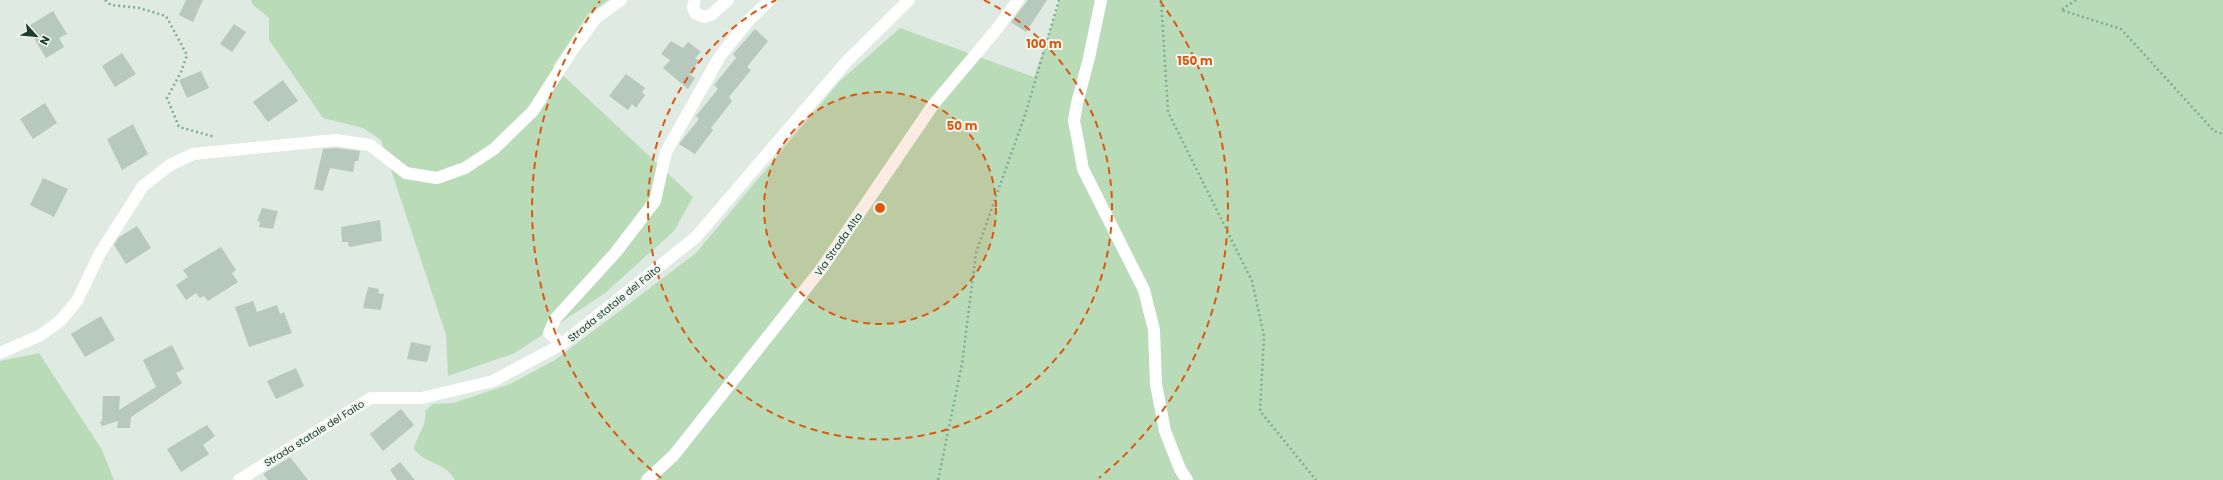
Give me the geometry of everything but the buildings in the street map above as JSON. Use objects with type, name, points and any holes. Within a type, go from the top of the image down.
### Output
[{"type":"street","points":[[0,353],[41,334],[60,321],[77,301],[100,253],[143,186],[170,165],[193,154],[336,140],[370,145],[406,173],[437,178],[465,168],[494,149],[533,111],[571,52],[596,18],[621,0]]},
{"type":"street","points":[[695,0],[694,10],[698,16],[704,17],[710,15],[728,0]]},
{"type":"street","points":[[562,344],[549,333],[555,319],[616,252],[655,200],[666,152],[720,56],[750,19],[770,0]]},
{"type":"street","name":"Strada statale del Faito","points":[[238,480],[370,398],[422,398],[493,381],[562,344],[696,237],[847,61],[909,0]]},
{"type":"street","name":"Via Strada Alta","points":[[647,480],[674,455],[822,268],[933,105],[997,29],[1018,0]]},
{"type":"street","points":[[1101,0],[1074,121],[1083,169],[1144,290],[1154,330],[1156,384],[1165,431],[1180,469],[1187,480]]},
{"type":"path","points":[[105,0],[110,5],[139,8],[166,16],[187,55],[181,72],[167,98],[179,127],[222,139]]},
{"type":"path","points":[[938,480],[962,364],[976,253],[1026,112],[1059,0]]},
{"type":"path","points":[[1161,0],[1168,112],[1252,281],[1264,336],[1260,411],[1316,480]]},
{"type":"path","points":[[2076,0],[2061,10],[2121,29],[2214,131],[2223,134]]},
{"type":"green space","points":[[251,0],[609,0],[588,14],[553,66],[693,197],[674,231],[605,293],[515,353],[448,376],[446,335],[381,140],[363,128],[323,118],[269,40],[269,18],[253,5]]},
{"type":"green space","points":[[1060,0],[2223,0],[2223,480],[455,480],[451,474],[441,466],[424,458],[414,449],[425,422],[425,411],[433,404],[453,403],[510,384],[555,360],[696,253],[840,81],[900,28],[1034,77]]},
{"type":"green space","points":[[39,353],[102,450],[114,480],[0,480],[0,361]]}]
